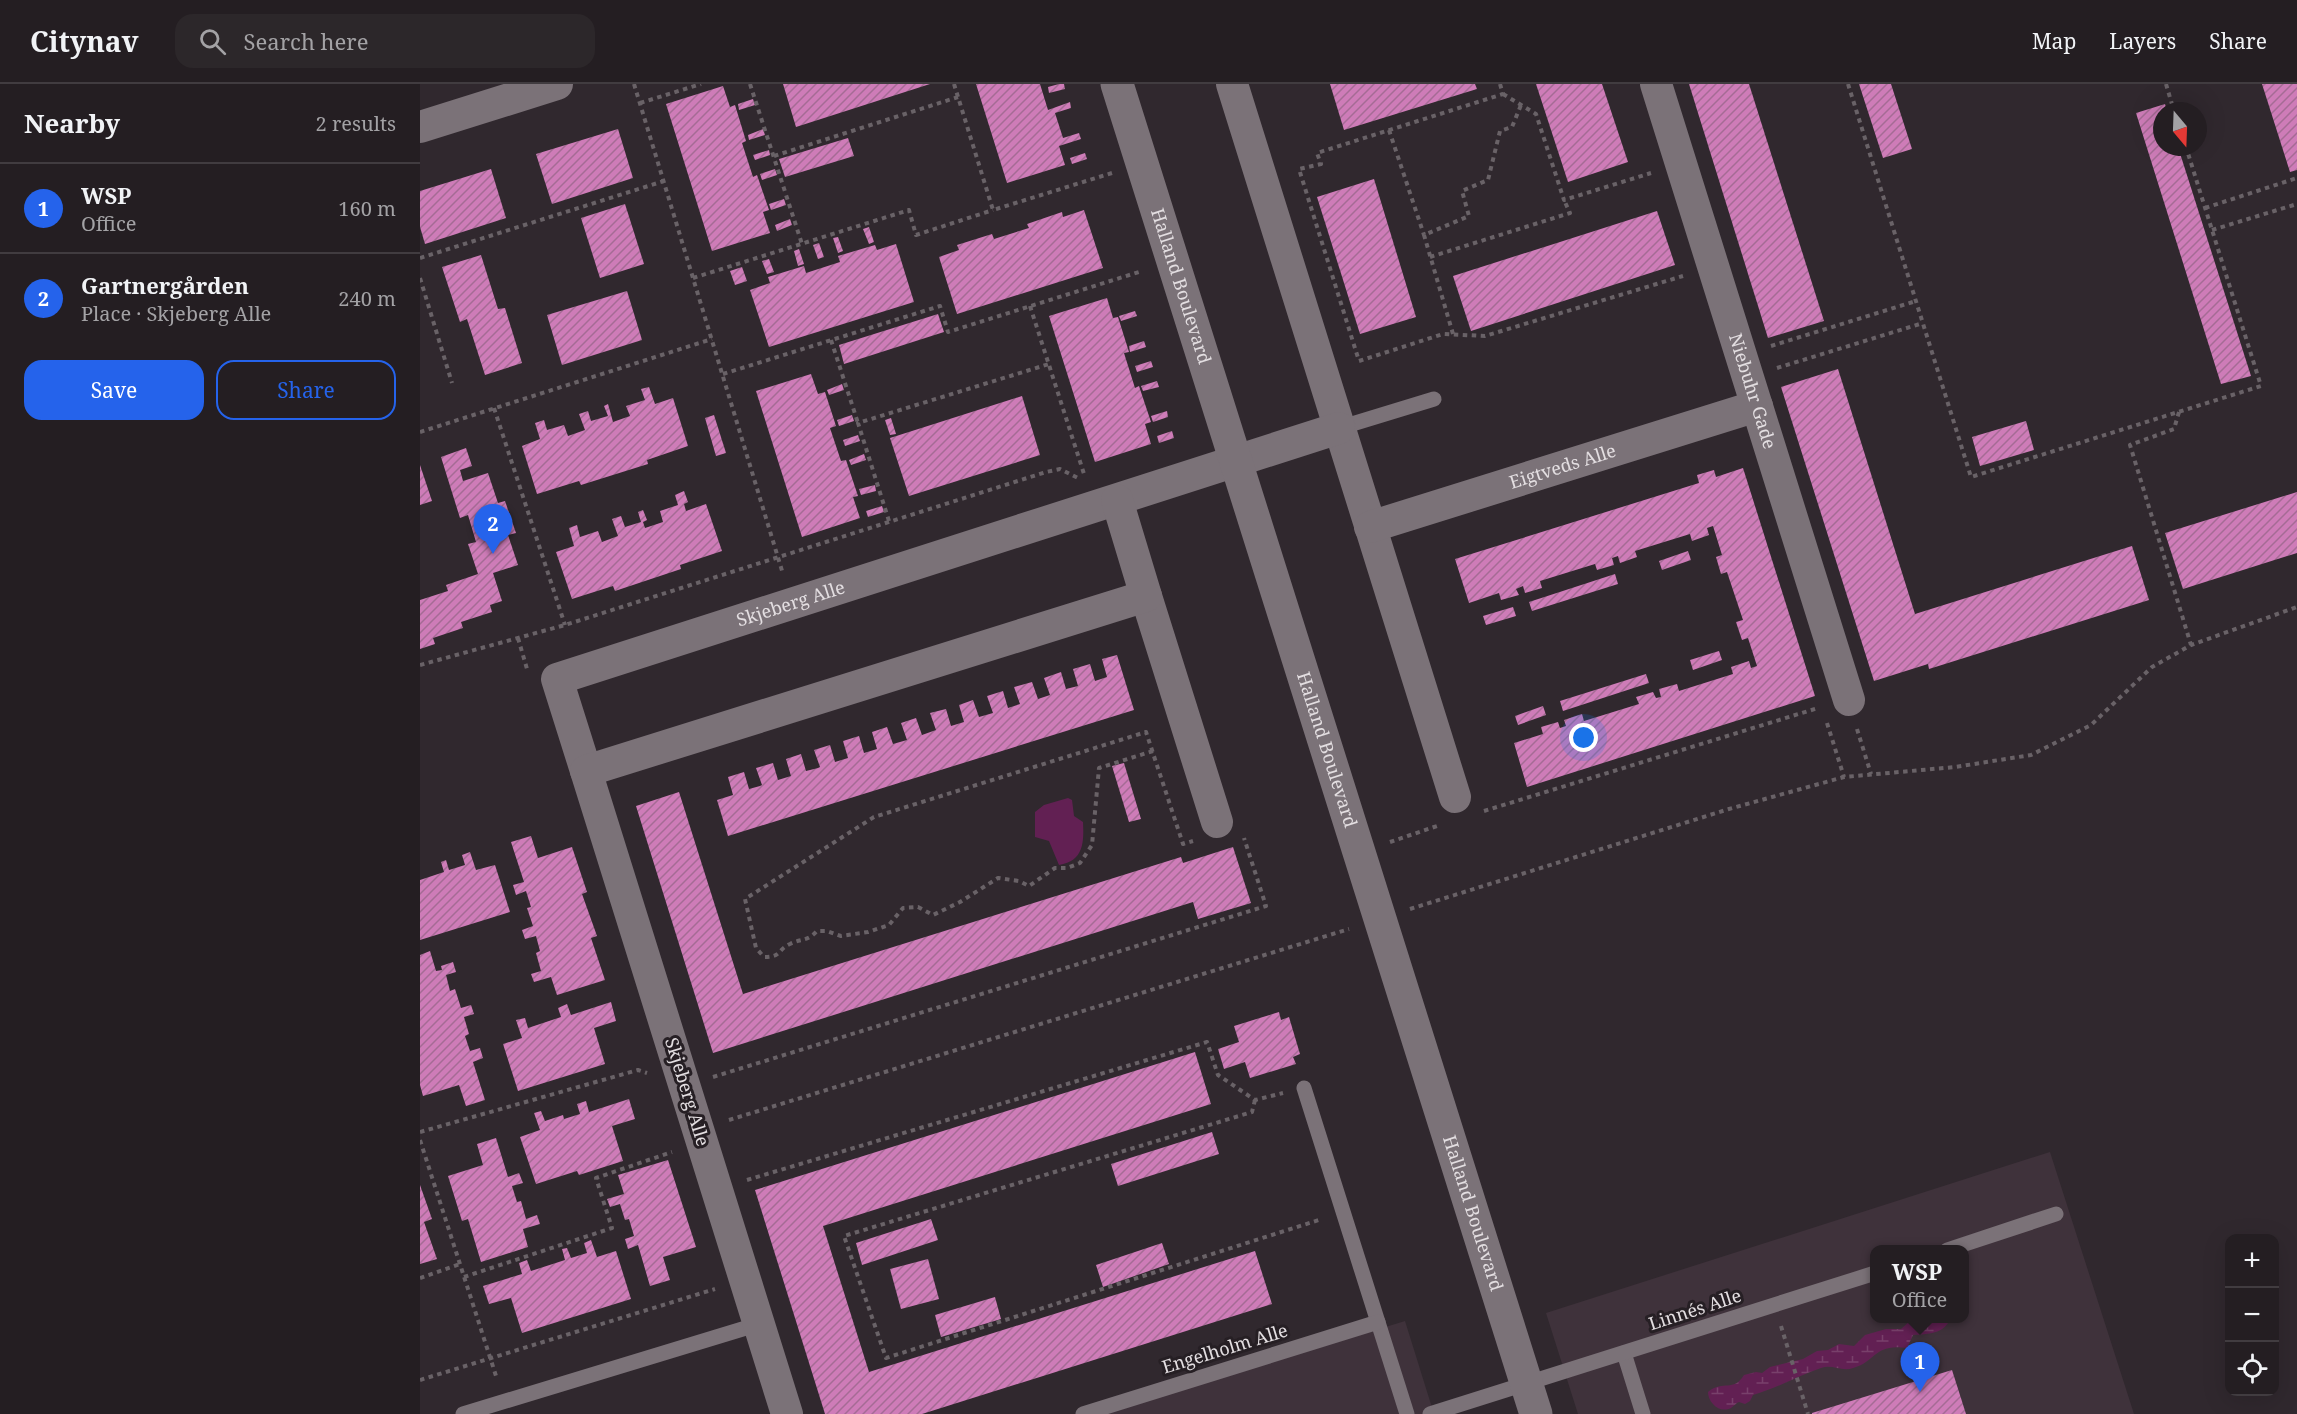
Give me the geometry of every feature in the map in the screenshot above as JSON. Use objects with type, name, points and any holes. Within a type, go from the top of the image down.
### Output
[{"type":"street","points":[[420,127],[557,84]]},
{"type":"street","name":"Halland Boulevard","points":[[1117,84],[1531,1399]]},
{"type":"street","points":[[1232,84],[1457,812]]},
{"type":"street","name":"Niebuhr Gade","points":[[1656,84],[1849,700]]},
{"type":"street","name":"Eigtveds Alle","points":[[1370,527],[1748,380]]},
{"type":"street","points":[[1235,461],[1339,428]]},
{"type":"street","name":"Skjeberg Alle","points":[[787,1414],[557,679],[1235,461]]},
{"type":"street","points":[[1116,500],[1217,822]]},
{"type":"street","points":[[586,771],[1146,596]]},
{"type":"lane","points":[[1339,428],[1434,399]]},
{"type":"lane","points":[[1304,1088],[1407,1414]]},
{"type":"lane","points":[[1962,1245],[2056,1214]]},
{"type":"lane","name":"Linnés Alle","points":[[1531,1399],[1624,1353],[1870,1275]]},
{"type":"lane","name":"Engelholm Alle","points":[[1083,1414],[1378,1322]]},
{"type":"lane","points":[[463,1414],[759,1324]]},
{"type":"lane","points":[[1624,1353],[1643,1414]]},
{"type":"lane","points":[[1430,1414],[1531,1399]]},
{"type":"path","points":[[634,84],[792,603]]},
{"type":"path","points":[[640,103],[701,84]]},
{"type":"path","points":[[750,84],[802,244]]},
{"type":"path","points":[[954,84],[993,210]]},
{"type":"path","points":[[1430,257],[1570,213],[1536,114],[1503,94],[1500,84]]},
{"type":"path","points":[[1848,84],[1971,477],[2261,386],[2189,156]]},
{"type":"path","points":[[2166,84],[2172,102]]},
{"type":"path","points":[[1503,94],[1317,153],[1321,164],[1299,169],[1359,361],[1443,334],[1485,336],[1686,274]]},
{"type":"path","points":[[774,156],[958,97]]},
{"type":"path","points":[[1424,234],[1469,216],[1462,191],[1488,180],[1500,131],[1512,127],[1521,105]]},
{"type":"path","points":[[1389,130],[1424,234],[1453,334]]},
{"type":"path","points":[[693,278],[909,210],[916,235],[1142,164]]},
{"type":"path","points":[[1564,200],[1654,172]]},
{"type":"path","points":[[2205,208],[2297,178]]},
{"type":"path","points":[[420,258],[664,181]]},
{"type":"path","points":[[2212,230],[2297,204]]},
{"type":"path","points":[[723,374],[940,306],[948,332],[1172,261]]},
{"type":"path","points":[[420,278],[452,383]]},
{"type":"path","points":[[1748,380],[1916,301]]},
{"type":"path","points":[[420,665],[565,625],[1046,472],[1060,469],[1086,481],[1030,306]]},
{"type":"path","points":[[1748,380],[1923,323]]},
{"type":"path","points":[[420,432],[712,339]]},
{"type":"path","points":[[831,340],[890,521]]},
{"type":"path","points":[[858,423],[1049,364]]},
{"type":"path","points":[[494,408],[565,625]]},
{"type":"path","points":[[2179,412],[2174,429],[2130,445],[2192,645]]},
{"type":"path","points":[[1446,897],[1729,809],[1844,777],[1955,767],[2031,755],[2091,725],[2152,667],[2192,645],[2297,607]]},
{"type":"path","points":[[1849,700],[1871,774]]},
{"type":"path","points":[[1359,853],[1457,812],[1820,707],[1844,777]]},
{"type":"path","points":[[1146,732],[874,817],[745,900],[756,948],[764,957],[774,957],[789,944],[810,938],[817,931],[827,931],[841,936],[868,932],[888,925],[903,908],[918,907],[933,915],[960,902],[998,878],[1019,881],[1029,886],[1055,868],[1067,868],[1080,863],[1092,845],[1099,768],[1153,751]]},
{"type":"path","points":[[685,1086],[1266,906],[1244,838]]},
{"type":"path","points":[[464,1276],[612,1228],[596,1178],[675,1151],[670,1136],[698,1130],[1306,943]]},
{"type":"path","points":[[717,1189],[1208,1041],[1218,1075],[1255,1100],[1304,1088]]},
{"type":"path","points":[[420,1132],[638,1070],[651,1074]]},
{"type":"path","points":[[1255,1100],[1252,1112],[844,1236],[886,1358],[1343,1212]]},
{"type":"path","points":[[420,1140],[504,1401]]},
{"type":"path","points":[[420,1278],[460,1264]]},
{"type":"path","points":[[420,1380],[719,1288]]},
{"type":"path","points":[[1788,1347],[1808,1414]]},
{"type":"shaded area","points":[[2050,1152],[2134,1414],[1578,1414],[1546,1313]]},
{"type":"shaded area","points":[[1405,1321],[1434,1414],[1105,1414]]},
{"type":"green space","points":[[1068,798],[1072,800],[1074,816],[1083,822],[1083,837],[1078,855],[1067,863],[1059,865],[1049,841],[1035,837],[1035,812],[1044,805]]},
{"type":"green space","points":[[1908,1323],[1948,1323],[1940,1330],[1913,1335],[1907,1348],[1896,1347],[1882,1350],[1853,1368],[1821,1368],[1753,1395],[1745,1404],[1739,1402],[1731,1408],[1722,1409],[1715,1406],[1708,1396],[1708,1392],[1714,1388],[1732,1385],[1744,1375],[1762,1373],[1770,1367],[1803,1359],[1817,1351],[1828,1350],[1839,1344],[1854,1346],[1865,1335],[1886,1329],[1901,1329]]},
{"type":"building","points":[[783,84],[930,84],[796,127]]},
{"type":"building","points":[[976,84],[1040,84],[1048,110],[1070,102],[1071,108],[1055,113],[1063,138],[1079,133],[1081,139],[1059,146],[1065,165],[1007,183]]},
{"type":"building","points":[[1064,84],[1065,89],[1049,93],[1048,87]]},
{"type":"building","points":[[1330,84],[1475,84],[1477,89],[1344,130]]},
{"type":"building","points":[[1536,84],[1602,84],[1628,162],[1568,182]]},
{"type":"building","points":[[1689,84],[1749,84],[1824,321],[1768,338]]},
{"type":"building","points":[[1859,84],[1891,84],[1912,149],[1883,158]]},
{"type":"building","points":[[2262,84],[2297,84],[2297,170],[2290,172]]},
{"type":"building","points":[[723,86],[730,107],[735,105],[746,141],[742,143],[753,177],[757,175],[769,210],[763,212],[770,233],[712,251],[666,104]]},
{"type":"building","points":[[753,99],[755,105],[739,110],[738,104]]},
{"type":"building","points":[[2153,108],[2153,156],[2181,156],[2251,376],[2221,384],[2136,113]]},
{"type":"building","points":[[618,129],[633,178],[552,204],[536,154]]},
{"type":"building","points":[[763,129],[765,135],[749,140],[748,135]]},
{"type":"building","points":[[848,138],[854,156],[785,177],[779,159]]},
{"type":"building","points":[[769,150],[770,155],[755,160],[753,155]]},
{"type":"building","points":[[1085,153],[1087,159],[1072,164],[1070,158]]},
{"type":"building","points":[[491,169],[506,218],[425,244],[420,227],[420,191]]},
{"type":"building","points":[[775,169],[777,175],[762,180],[760,174]]},
{"type":"building","points":[[1374,179],[1416,317],[1360,334],[1317,197]]},
{"type":"building","points":[[784,199],[786,205],[771,210],[769,204]]},
{"type":"building","points":[[625,204],[644,264],[600,278],[581,218]]},
{"type":"building","points":[[1084,210],[1103,268],[957,314],[939,257],[959,250],[957,245],[992,234],[994,239],[1029,228],[1027,224],[1062,212],[1063,217]]},
{"type":"building","points":[[1657,211],[1675,265],[1471,331],[1453,276]]},
{"type":"building","points":[[790,219],[792,225],[777,231],[775,225]]},
{"type":"building","points":[[869,227],[874,242],[869,244],[863,229]]},
{"type":"building","points":[[838,237],[843,251],[838,253],[833,238]]},
{"type":"building","points":[[819,243],[824,257],[818,259],[813,245]]},
{"type":"building","points":[[896,244],[914,302],[769,347],[750,290],[770,283],[768,277],[804,266],[806,273],[840,262],[838,256],[875,245],[877,250]]},
{"type":"building","points":[[799,249],[804,264],[798,266],[794,251]]},
{"type":"building","points":[[481,255],[498,309],[505,308],[522,363],[485,375],[467,319],[460,322],[442,267]]},
{"type":"building","points":[[769,259],[774,272],[767,274],[762,261]]},
{"type":"building","points":[[742,267],[747,281],[735,285],[730,271]]},
{"type":"building","points":[[627,291],[642,340],[562,365],[547,315]]},
{"type":"building","points":[[1107,298],[1113,318],[1118,317],[1129,352],[1124,353],[1135,388],[1139,386],[1151,422],[1145,424],[1151,444],[1095,462],[1049,316]]},
{"type":"building","points":[[1135,311],[1137,316],[1121,321],[1119,316]]},
{"type":"building","points":[[938,314],[944,332],[844,364],[839,345]]},
{"type":"building","points":[[1144,341],[1146,347],[1130,352],[1129,346]]},
{"type":"building","points":[[1151,361],[1153,367],[1137,372],[1135,366]]},
{"type":"building","points":[[1838,369],[1915,614],[2132,546],[2149,600],[1929,669],[1928,664],[1874,681],[1781,387]]},
{"type":"building","points":[[811,374],[818,394],[825,392],[836,426],[830,428],[841,461],[846,460],[858,496],[853,497],[860,518],[802,537],[756,391]]},
{"type":"building","points":[[1157,381],[1159,387],[1143,391],[1141,386]]},
{"type":"building","points":[[842,384],[844,390],[829,395],[827,390]]},
{"type":"building","points":[[649,387],[655,404],[673,398],[688,446],[647,460],[648,464],[581,485],[579,481],[537,494],[522,446],[540,439],[535,423],[544,420],[547,430],[564,425],[568,436],[585,430],[579,414],[588,411],[591,421],[608,416],[604,406],[608,404],[613,422],[630,416],[626,406],[645,400],[641,389]]},
{"type":"building","points":[[1022,396],[1040,455],[909,496],[890,438]]},
{"type":"building","points":[[1167,411],[1168,417],[1153,422],[1151,416]]},
{"type":"building","points":[[714,415],[726,453],[716,456],[705,418]]},
{"type":"building","points":[[852,415],[854,421],[839,426],[837,420]]},
{"type":"building","points":[[891,418],[896,434],[890,435],[885,420]]},
{"type":"building","points":[[2026,421],[2034,450],[1980,466],[1972,437]]},
{"type":"building","points":[[1172,431],[1174,438],[1159,443],[1157,436]]},
{"type":"building","points":[[858,435],[860,441],[845,446],[843,440]]},
{"type":"building","points":[[466,448],[472,466],[460,470],[463,481],[488,473],[498,503],[505,501],[516,533],[508,535],[518,565],[493,573],[502,601],[490,605],[492,612],[461,622],[463,628],[433,638],[435,644],[420,649],[420,600],[448,591],[446,585],[478,574],[468,544],[476,542],[468,515],[460,518],[441,457]]},
{"type":"building","points":[[864,454],[866,460],[851,465],[849,460]]},
{"type":"building","points":[[420,465],[432,501],[420,505]]},
{"type":"building","points":[[1743,468],[1815,696],[1527,787],[1514,743],[1543,734],[1541,727],[1558,722],[1560,728],[1566,726],[1564,720],[1582,714],[1584,721],[1639,704],[1636,697],[1653,692],[1656,698],[1661,697],[1659,689],[1677,684],[1679,691],[1733,674],[1731,667],[1749,661],[1751,668],[1757,666],[1748,638],[1742,640],[1736,622],[1743,620],[1727,572],[1721,574],[1716,557],[1722,555],[1713,526],[1707,528],[1709,535],[1692,541],[1690,534],[1635,551],[1637,557],[1620,563],[1618,556],[1612,558],[1614,565],[1597,570],[1595,564],[1540,581],[1542,588],[1525,593],[1523,586],[1516,589],[1519,595],[1501,600],[1499,593],[1469,603],[1455,559],[1699,483],[1697,475],[1714,470],[1716,477]]},
{"type":"building","points":[[875,485],[876,491],[861,495],[859,489]]},
{"type":"building","points":[[684,491],[688,502],[684,504],[686,511],[706,504],[722,551],[680,565],[681,569],[615,591],[613,586],[572,599],[556,552],[574,546],[569,528],[577,525],[580,537],[598,531],[602,542],[618,536],[612,519],[621,516],[625,527],[641,522],[638,512],[643,510],[647,520],[643,522],[645,528],[663,522],[660,511],[678,505],[675,495]]},
{"type":"building","points":[[2297,492],[2297,553],[2183,589],[2165,533]]},
{"type":"building","points":[[882,506],[884,512],[868,517],[866,511]]},
{"type":"building","points":[[1688,551],[1691,560],[1662,570],[1659,561]]},
{"type":"building","points":[[1615,574],[1618,584],[1532,611],[1529,602]]},
{"type":"building","points":[[1513,607],[1516,616],[1486,625],[1483,616]]},
{"type":"building","points":[[1719,651],[1722,660],[1693,670],[1690,660]]},
{"type":"building","points":[[1117,655],[1134,710],[728,836],[717,800],[733,795],[728,777],[744,772],[749,789],[760,786],[762,785],[756,768],[773,763],[778,780],[791,776],[786,759],[801,754],[806,771],[818,768],[820,767],[814,750],[830,745],[835,762],[848,758],[843,741],[859,736],[864,753],[877,749],[872,732],[887,727],[893,744],[907,740],[901,723],[916,718],[922,735],[936,730],[930,713],[946,709],[951,726],[964,722],[959,705],[973,700],[979,717],[993,713],[987,696],[1003,691],[1008,708],[1020,704],[1014,687],[1032,682],[1038,699],[1050,695],[1044,678],[1061,672],[1066,689],[1078,686],[1073,669],[1090,664],[1095,681],[1107,677],[1102,659]]},
{"type":"building","points":[[1646,674],[1649,683],[1563,711],[1560,701]]},
{"type":"building","points":[[1543,706],[1546,715],[1518,725],[1515,716]]},
{"type":"building","points":[[1124,763],[1141,819],[1129,822],[1112,766]]},
{"type":"building","points":[[679,792],[743,994],[1181,857],[1183,863],[1233,847],[1251,903],[1198,919],[1193,902],[713,1053],[636,806]]},
{"type":"building","points":[[531,836],[538,858],[572,847],[587,892],[582,894],[597,936],[591,938],[605,980],[557,995],[551,977],[534,982],[531,974],[541,971],[536,953],[540,951],[536,936],[525,939],[522,930],[533,926],[527,908],[531,907],[526,891],[516,895],[513,885],[524,882],[511,842]]},
{"type":"building","points":[[470,852],[476,870],[495,865],[510,912],[420,940],[420,880],[444,872],[441,862],[446,860],[449,870],[465,865],[462,855]]},
{"type":"building","points":[[430,951],[436,971],[442,970],[441,966],[453,962],[456,972],[446,975],[450,991],[455,989],[461,1008],[471,1005],[474,1014],[464,1017],[469,1034],[465,1036],[470,1051],[480,1048],[483,1058],[473,1062],[485,1100],[466,1106],[459,1085],[423,1096],[420,1085],[420,955]]},
{"type":"building","points":[[611,1002],[616,1021],[594,1028],[605,1064],[518,1091],[503,1044],[522,1038],[516,1020],[525,1018],[528,1028],[561,1017],[558,1008],[567,1004],[571,1015]]},
{"type":"building","points":[[1279,1012],[1281,1020],[1289,1017],[1300,1054],[1293,1057],[1296,1064],[1250,1078],[1245,1062],[1224,1069],[1218,1049],[1239,1042],[1234,1026]]},
{"type":"building","points":[[1195,1052],[1211,1104],[823,1226],[869,1372],[1255,1251],[1272,1304],[922,1414],[825,1414],[755,1190]]},
{"type":"building","points":[[629,1099],[635,1119],[612,1126],[623,1161],[579,1175],[577,1171],[536,1184],[520,1137],[540,1130],[534,1113],[541,1111],[545,1121],[563,1115],[564,1119],[580,1114],[577,1104],[586,1101],[589,1112]]},
{"type":"building","points":[[1212,1132],[1219,1154],[1118,1186],[1111,1164]]},
{"type":"building","points":[[496,1138],[508,1177],[519,1173],[523,1183],[512,1186],[517,1202],[521,1201],[526,1219],[537,1215],[540,1224],[523,1229],[528,1247],[481,1262],[468,1219],[462,1221],[448,1176],[483,1165],[477,1144]]},
{"type":"building","points":[[668,1160],[696,1247],[663,1257],[670,1280],[650,1286],[638,1245],[628,1249],[625,1239],[634,1236],[629,1219],[625,1220],[620,1204],[610,1207],[607,1199],[624,1194],[618,1175]]},
{"type":"building","points":[[420,1185],[432,1219],[424,1222],[437,1259],[420,1264]]},
{"type":"building","points":[[931,1219],[938,1240],[862,1265],[856,1243]]},
{"type":"building","points":[[591,1240],[597,1257],[616,1251],[631,1299],[522,1333],[511,1298],[489,1304],[483,1286],[522,1274],[519,1263],[527,1260],[531,1271],[565,1260],[562,1249],[567,1248],[571,1258],[587,1253],[584,1243]]},
{"type":"building","points":[[1162,1243],[1169,1264],[1103,1287],[1096,1265]]},
{"type":"building","points":[[928,1259],[939,1299],[901,1309],[890,1269]]},
{"type":"building","points":[[995,1297],[1001,1319],[941,1337],[935,1315]]},
{"type":"building","points":[[1952,1370],[1966,1414],[1812,1414],[1812,1413]]},
{"type":"place","name":"Gartnergården","points":[[493,554]]},
{"type":"place","name":"WSP","points":[[1920,1392]]}]
